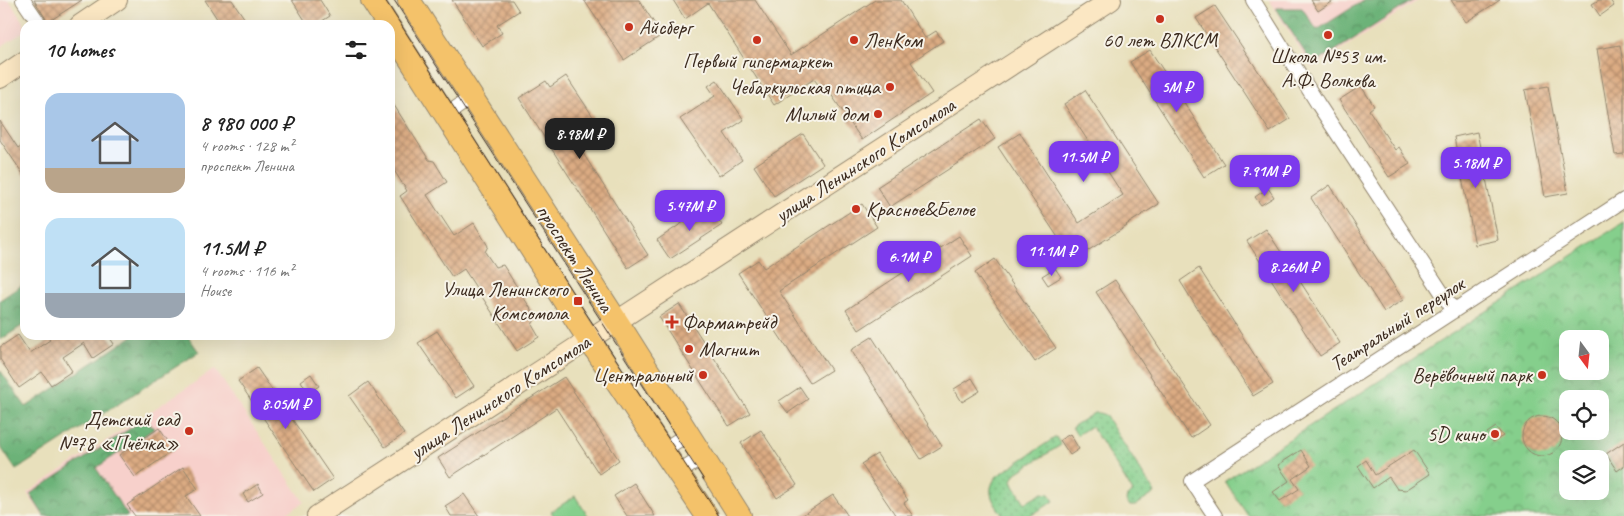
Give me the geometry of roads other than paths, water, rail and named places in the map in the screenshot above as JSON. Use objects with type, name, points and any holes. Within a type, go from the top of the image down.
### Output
[{"type":"main road","points":[[372,0],[385,20]]},
{"type":"main road","name":"проспект Ленина","points":[[409,0],[740,516]]},
{"type":"main road","name":"проспект Ленина","points":[[395,36],[589,340],[707,516]]},
{"type":"street","points":[[23,0],[37,20]]},
{"type":"street","points":[[87,20],[117,0]]},
{"type":"street","name":"улица Ленинского Комсомола","points":[[317,516],[1111,0]]},
{"type":"street","points":[[1253,0],[1318,104],[1454,311]]},
{"type":"street","points":[[0,78],[20,64]]},
{"type":"street","points":[[446,115],[472,97]]},
{"type":"street","name":"Театральный переулок","points":[[1215,516],[1192,481],[1624,200]]},
{"type":"street","points":[[663,450],[688,434]]},
{"type":"street","points":[[678,473],[703,457]]},
{"type":"tram line","points":[[385,0],[578,301],[719,516]]},
{"type":"tram line","points":[[394,0],[704,480]]},
{"type":"place","name":"60 лет ВЛКСМ","points":[[1160,19]]},
{"type":"place","name":"Айсберг","points":[[629,27]]},
{"type":"place","name":"Школа №53 им. А.Ф. Волкова","points":[[1328,35]]},
{"type":"place","name":"Первый гипермаркет","points":[[757,40]]},
{"type":"place","name":"ЛенКом","points":[[854,40]]},
{"type":"place","name":"Чебаркульская птица","points":[[890,87]]},
{"type":"place","name":"Милый дом","points":[[878,114]]},
{"type":"place","name":"Красное&Белое","points":[[856,209]]},
{"type":"place","name":"Улица Ленинского Комсомола","points":[[578,301]]},
{"type":"place","name":"Фарматрейд","points":[[672,322]]},
{"type":"place","name":"Магнит","points":[[689,349]]},
{"type":"place","name":"Центральный","points":[[703,375]]},
{"type":"place","name":"Верёвочный парк","points":[[1542,375]]},
{"type":"place","name":"Детский сад №78 «Пчёлка»","points":[[189,431]]},
{"type":"place","name":"5D кино","points":[[1495,434]]}]
